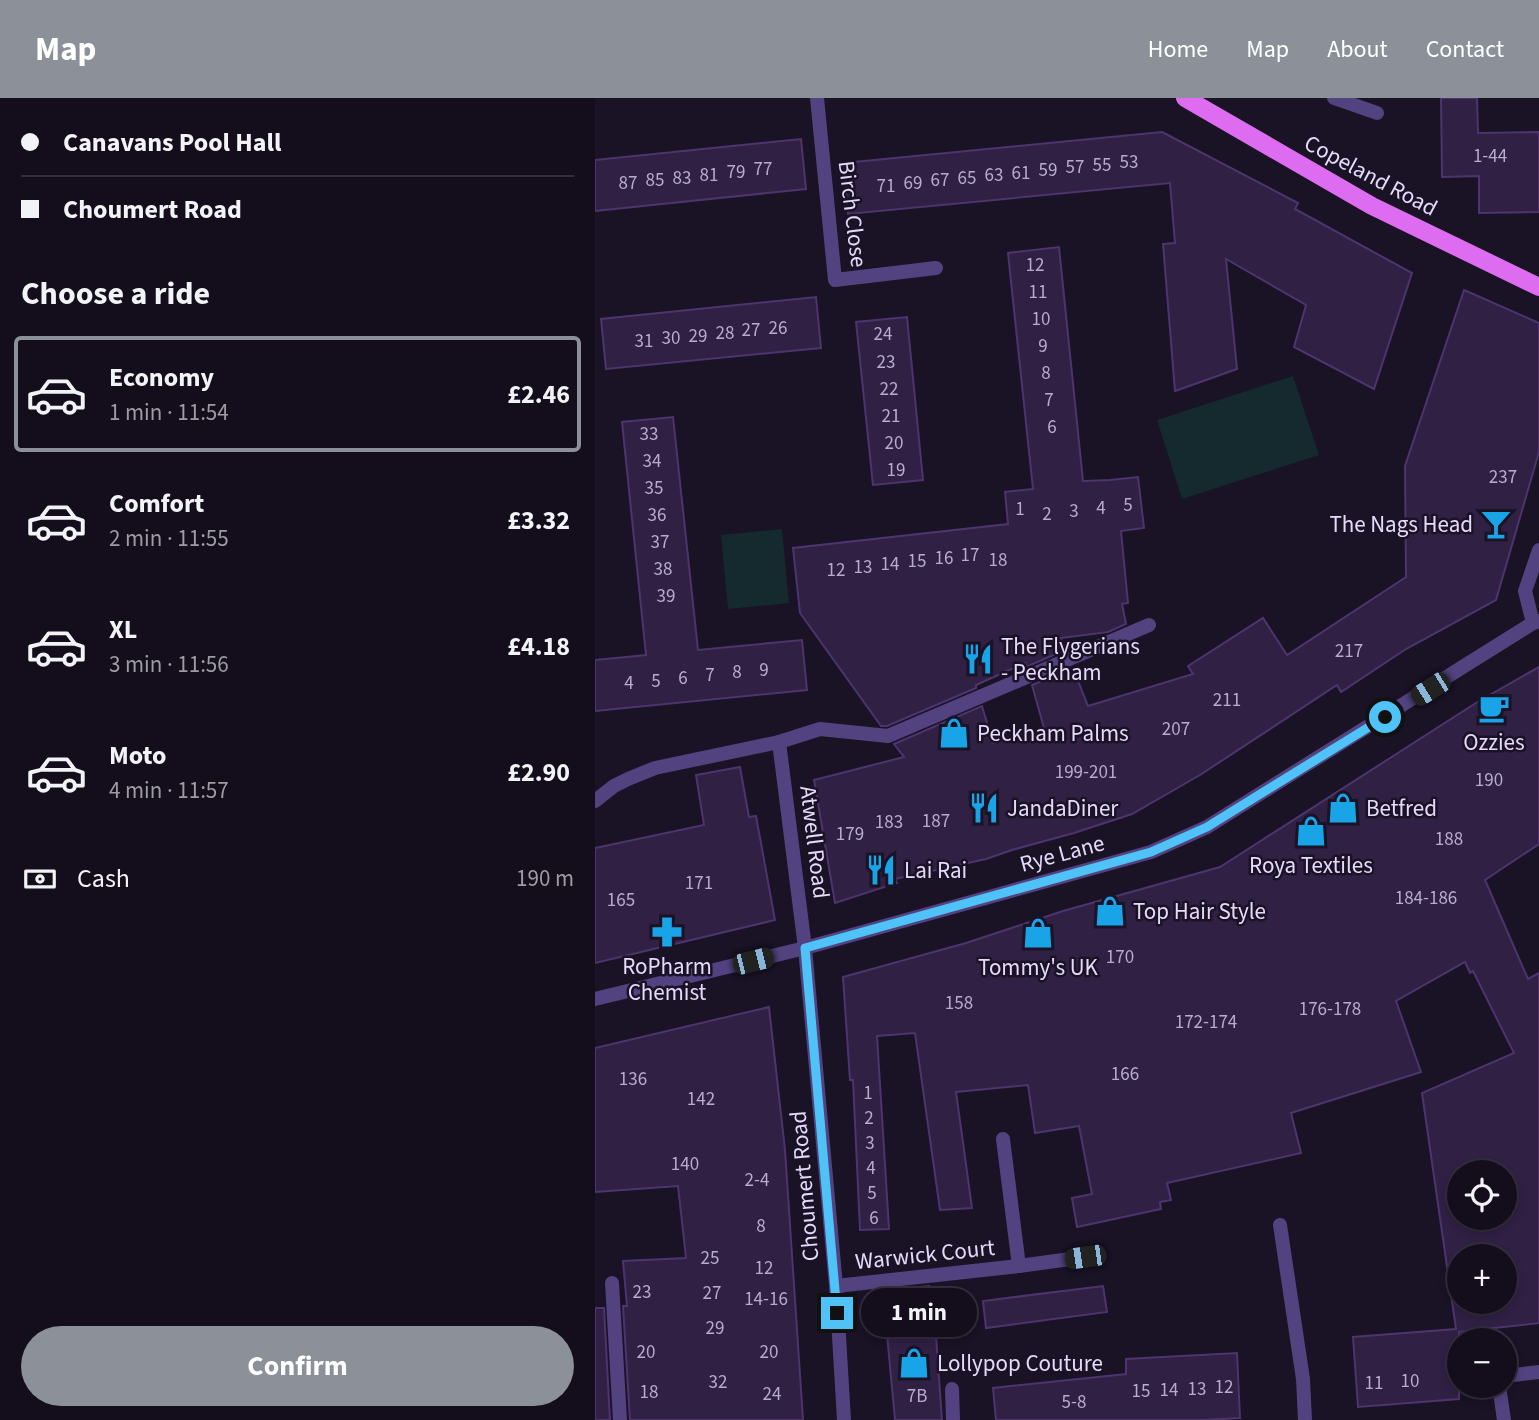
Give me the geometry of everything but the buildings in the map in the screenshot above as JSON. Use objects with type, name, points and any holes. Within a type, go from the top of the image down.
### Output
[{"type":"main road","name":"Copeland Road","points":[[1185,98],[1372,206],[1539,287]]},
{"type":"street","name":"Birch Close","points":[[817,98],[835,280],[936,268]]},
{"type":"street","points":[[1334,98],[1377,113]]},
{"type":"street","name":"Rye Lane","points":[[595,999],[805,948],[1151,852],[1207,827],[1536,622],[1525,591],[1539,550]]},
{"type":"street","points":[[595,801],[614,786],[655,768],[779,742],[820,729],[888,736],[1149,625]]},
{"type":"street","name":"Atwell Road","points":[[779,742],[805,948]]},
{"type":"street","name":"Choumert Road","points":[[805,948],[844,1420]]},
{"type":"street","name":"Warwick Court","points":[[1003,1139],[1019,1266]]},
{"type":"street","points":[[1280,1225],[1303,1379],[1305,1420]]},
{"type":"street","name":"Warwick Court","points":[[835,1286],[1085,1257]]},
{"type":"street","points":[[612,1283],[620,1420]]},
{"type":"street","points":[[1517,1375],[1539,1372]]},
{"type":"street","points":[[952,1389],[953,1420]]},
{"type":"street","points":[[1501,1398],[1504,1420]]},
{"type":"green space","points":[[1293,376],[1319,455],[1182,499],[1157,420]]},
{"type":"green space","points":[[782,529],[789,603],[728,609],[721,535]]},
{"type":"place","name":"The Nags Head","points":[[1496,524]]},
{"type":"place","name":"The Flygerians - Peckham","points":[[978,659]]},
{"type":"place","name":"Ozzies","points":[[1494,708]]},
{"type":"place","name":"Peckham Palms","points":[[954,733]]},
{"type":"place","name":"JandaDiner","points":[[984,808]]},
{"type":"place","name":"Betfred","points":[[1343,808]]},
{"type":"place","name":"Roya Textiles","points":[[1311,831]]},
{"type":"place","name":"Lai Rai","points":[[881,870]]},
{"type":"place","name":"Top Hair Style","points":[[1110,911]]},
{"type":"place","name":"RoPharm Chemist","points":[[667,932]]},
{"type":"place","name":"Tommy's UK","points":[[1038,933]]},
{"type":"place","name":"Lollypop Couture","points":[[914,1363]]},
{"type":"route","points":[[837,1313],[805,948],[1151,852],[1207,827],[1385,717]]}]
